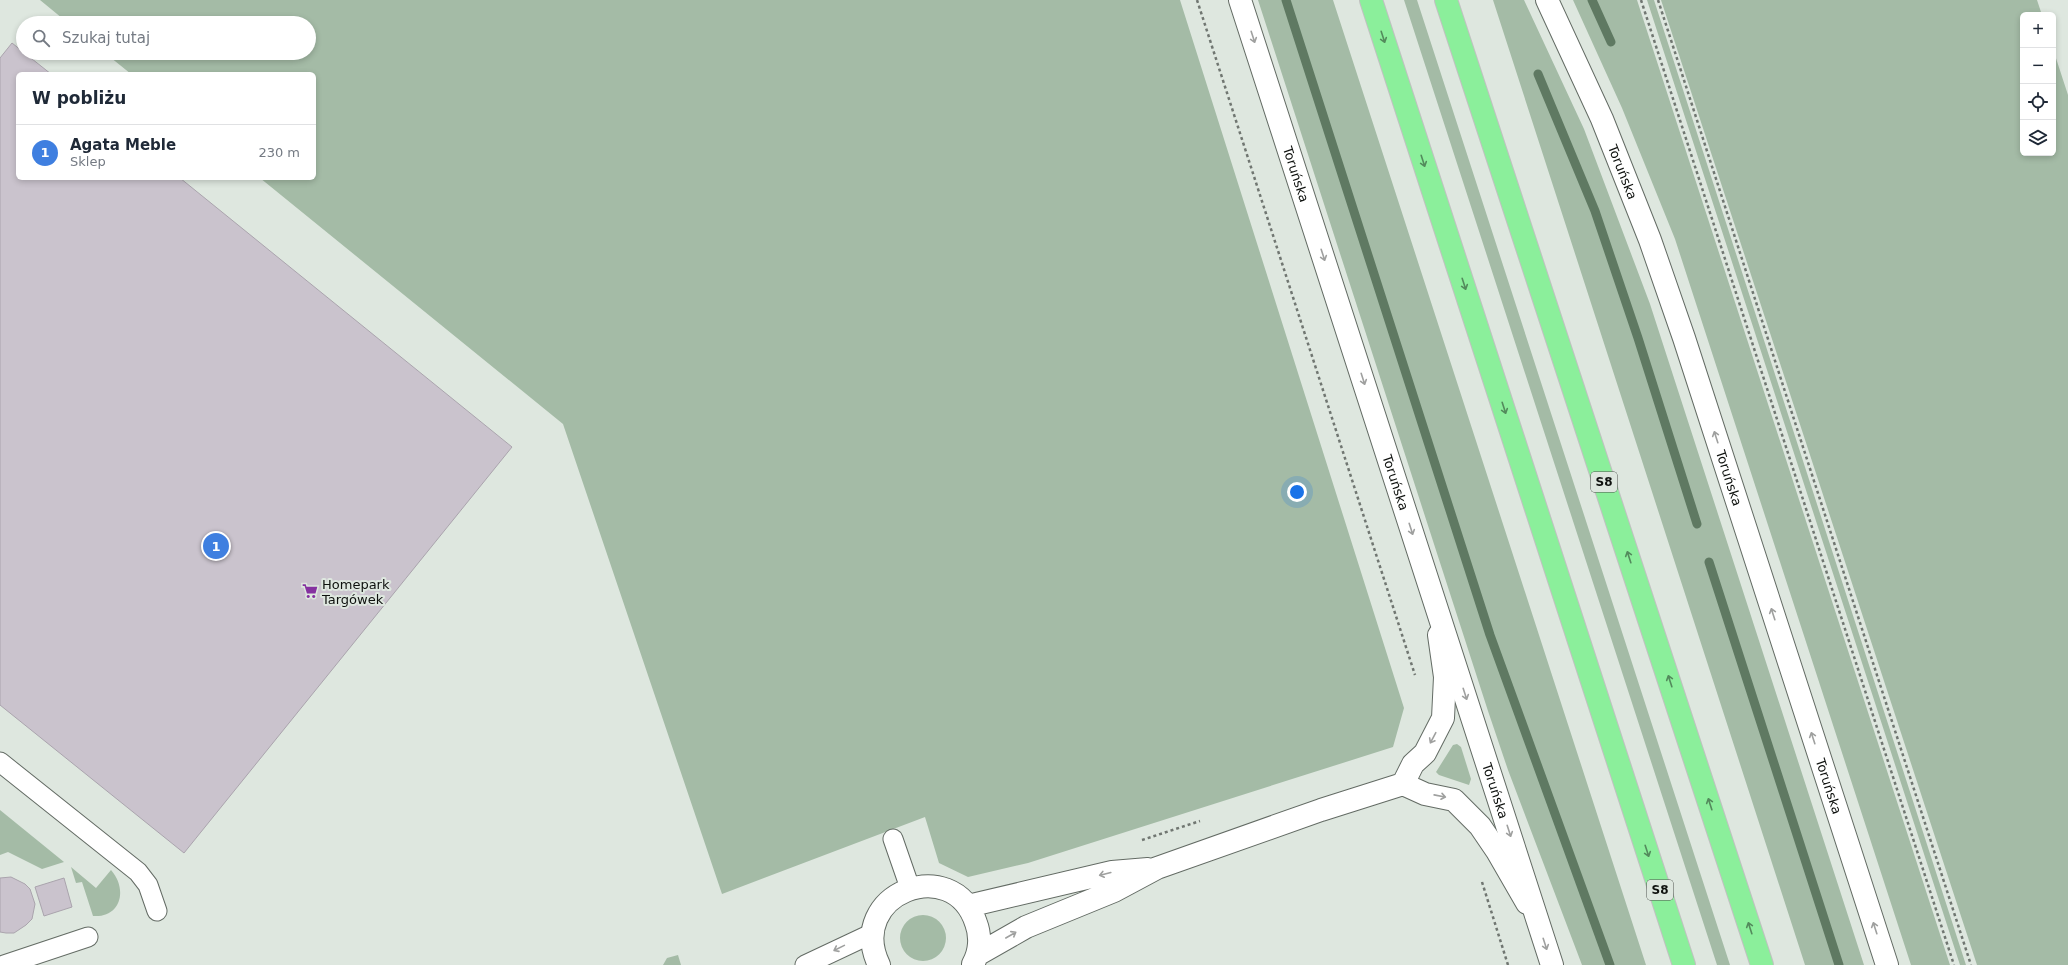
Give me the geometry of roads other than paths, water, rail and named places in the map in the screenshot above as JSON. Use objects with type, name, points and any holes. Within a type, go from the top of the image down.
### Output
[{"type":"highway","name":"S8","points":[[1371,0],[1684,965]]},
{"type":"highway","name":"S8","points":[[1446,0],[1762,965]]},
{"type":"main road","name":"Toruńska","points":[[1240,0],[1552,965]]},
{"type":"main road","name":"Toruńska","points":[[1547,0],[1602,119],[1650,240],[1887,965]]},
{"type":"main road","points":[[1403,784],[1413,764],[1425,753],[1443,718],[1445,677],[1435,604]]},
{"type":"main road","points":[[975,960],[1026,927],[1114,891],[1157,868],[1321,810],[1403,784],[1425,794],[1454,800],[1475,821],[1497,851],[1539,924]]},
{"type":"main road","points":[[968,906],[1112,872],[1157,868]]},
{"type":"main road","points":[[879,965],[875,956],[873,933],[878,916],[888,902],[910,888],[926,886],[942,888],[956,895],[968,906],[978,930],[979,942],[975,960]]},
{"type":"lane","points":[[0,762],[138,872],[148,885],[157,911]]},
{"type":"lane","points":[[893,839],[910,888]]},
{"type":"lane","points":[[805,965],[873,933]]},
{"type":"lane","points":[[4,965],[88,937]]},
{"type":"waterway","points":[[1286,0],[1490,635],[1610,965]]},
{"type":"waterway","points":[[1592,0],[1611,42]]},
{"type":"waterway","points":[[1538,74],[1595,211],[1638,338],[1697,524]]},
{"type":"waterway","points":[[1709,562],[1839,965]]},
{"type":"place","name":"Agata Meble","points":[[216,546]]},
{"type":"place","name":"Homepark Targówek","points":[[310,591]]}]
